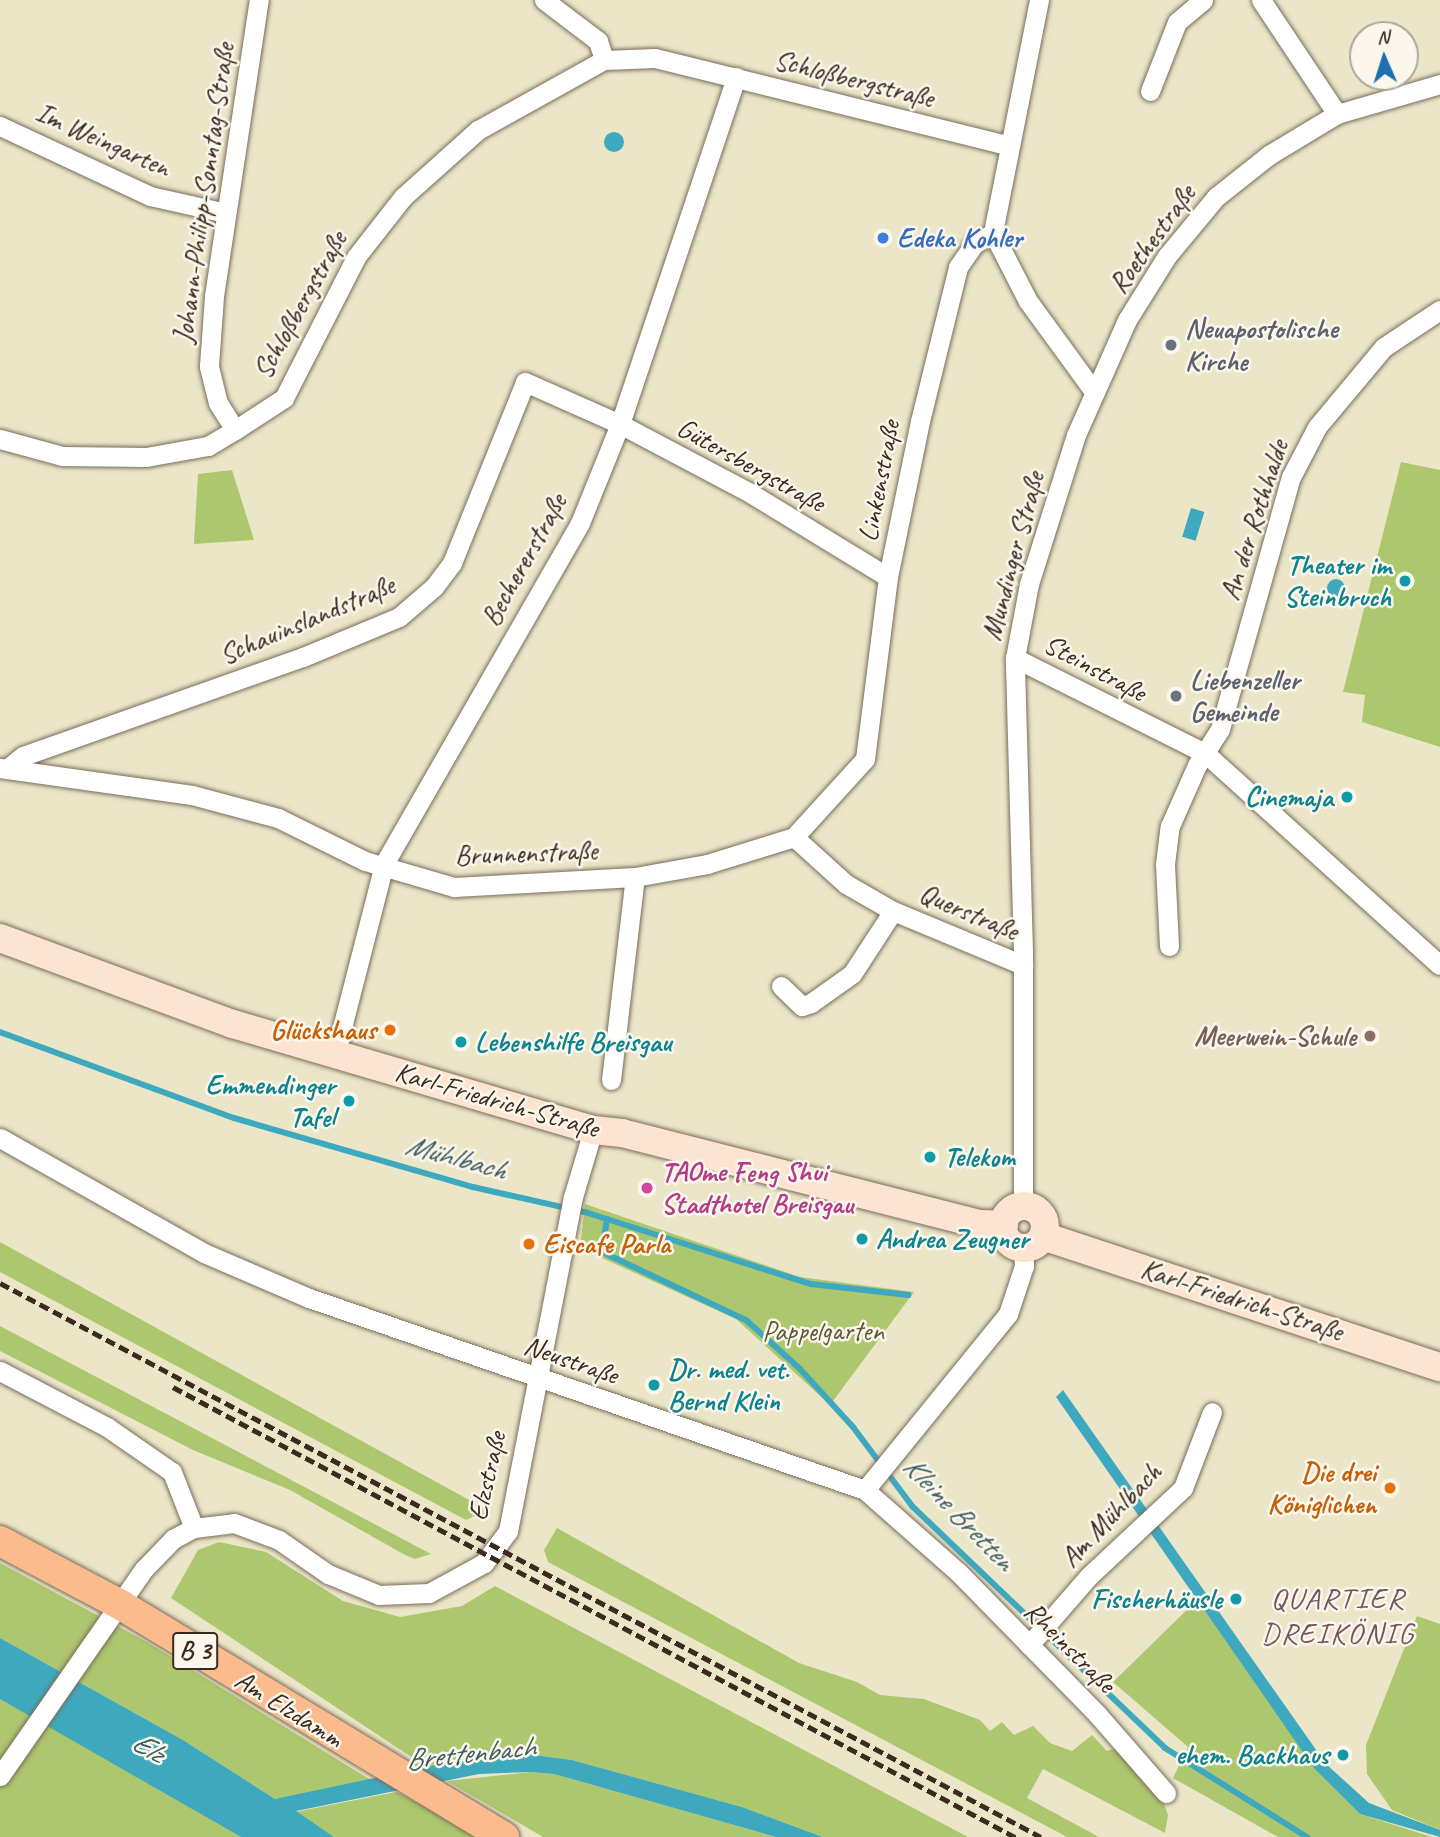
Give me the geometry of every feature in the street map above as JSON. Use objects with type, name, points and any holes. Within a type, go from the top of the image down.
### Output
[{"type":"main road","name":"Am Elzdamm","points":[[0,1542],[121,1605],[504,1837]]},
{"type":"street","name":"Johann-Philipp-Sonntag-Straße","points":[[235,430],[218,403],[209,366],[226,213],[259,0]]},
{"type":"street","points":[[544,0],[598,41],[604,60]]},
{"type":"street","points":[[1039,0],[1007,145],[993,233],[1028,301],[1093,390]]},
{"type":"street","points":[[1150,91],[1173,28],[1203,0]]},
{"type":"street","points":[[1261,0],[1337,114]]},
{"type":"street","name":"Schloßbergstraße","points":[[0,439],[62,456],[146,457],[208,446],[235,430],[284,398],[356,257],[403,197],[478,130],[604,60],[655,58],[1007,145]]},
{"type":"street","name":"Bechererstraße","points":[[335,1055],[384,864],[580,523],[620,424],[736,77]]},
{"type":"street","name":"Roethestraße","points":[[1093,390],[1128,320],[1167,256],[1216,197],[1269,155],[1337,114],[1440,84]]},
{"type":"street","name":"Im Weingarten","points":[[0,126],[150,196],[226,213]]},
{"type":"street","name":"Linkenstraße","points":[[794,837],[865,759],[888,577],[920,421],[958,267],[974,244],[993,233]]},
{"type":"street","name":"An der Rothhalde","points":[[1168,946],[1166,845],[1205,753],[1220,729],[1281,513],[1304,447],[1384,347],[1440,310]]},
{"type":"street","name":"Schauinslandstraße","points":[[4,768],[23,756],[303,657],[399,617],[434,587],[452,563],[525,382],[620,424]]},
{"type":"street","name":"Mundinger Straße","points":[[1013,1216],[1023,965],[1015,657],[1046,526],[1093,390]]},
{"type":"street","name":"Gütersbergstraße","points":[[620,424],[752,494],[888,577]]},
{"type":"street","name":"Steinstraße","points":[[1015,657],[1205,753],[1440,965]]},
{"type":"street","name":"Brunnenstraße","points":[[4,768],[192,794],[278,818],[365,861],[384,864],[454,887],[635,877],[707,864],[794,837]]},
{"type":"street","name":"Querstraße","points":[[794,837],[846,884],[893,911],[1023,965]]},
{"type":"street","points":[[611,1080],[635,877]]},
{"type":"street","name":"Querstraße","points":[[781,986],[802,1006],[839,984],[860,963],[893,911]]},
{"type":"street","name":"Karl-Friedrich-Straße","points":[[0,938],[233,1024],[593,1130],[980,1224],[1013,1216]]},
{"type":"street","name":"Elzstraße","points":[[4,1770],[158,1554],[173,1539],[194,1528],[234,1523],[279,1540],[328,1574],[379,1595],[429,1593],[484,1563],[508,1531],[573,1198],[593,1130]]},
{"type":"street","name":"Neustraße","points":[[0,1138],[204,1253],[309,1298],[536,1378],[867,1487]]},
{"type":"street","points":[[867,1487],[1008,1314],[1033,1242],[1041,1216],[1013,1216],[1007,1239],[1033,1242]]},
{"type":"street","name":"Karl-Friedrich-Straße","points":[[1033,1242],[1440,1367]]},
{"type":"street","points":[[0,1371],[107,1427],[172,1472],[194,1528]]},
{"type":"street","name":"Am Mühlbach","points":[[1029,1645],[1089,1576],[1162,1511],[1183,1488],[1212,1412]]},
{"type":"street","name":"Rheinstraße","points":[[867,1487],[958,1572],[1156,1777],[1166,1793]]},
{"type":"green space","name":"Theater im Steinbruch","points":[[1401,462],[1440,470],[1440,747],[1362,722],[1365,695],[1343,692]]},
{"type":"green space","points":[[232,470],[254,540],[194,544],[198,474]]},
{"type":"green space","name":"Pappelgarten","points":[[585,1204],[800,1277],[914,1292],[830,1405],[736,1319],[580,1248]]},
{"type":"green space","points":[[0,1242],[491,1512],[486,1520],[477,1515],[466,1520],[0,1272]]},
{"type":"green space","points":[[0,1326],[431,1554],[415,1559],[405,1555],[290,1490],[193,1450],[0,1351]]},
{"type":"green space","points":[[557,1528],[799,1663],[857,1682],[880,1695],[924,1699],[980,1720],[990,1731],[1002,1722],[1014,1735],[1033,1726],[1050,1743],[1072,1751],[1092,1735],[1107,1751],[1120,1747],[1162,1798],[1168,1815],[1165,1833],[1043,1769],[1027,1798],[1099,1837],[1067,1837],[548,1562],[544,1550]]},
{"type":"green space","points":[[219,1542],[266,1552],[343,1601],[400,1617],[462,1606],[495,1586],[968,1837],[823,1837],[742,1807],[572,1760],[534,1755],[490,1756],[428,1768],[171,1598],[198,1550]]},
{"type":"green space","points":[[0,1563],[147,1642],[374,1782],[275,1799],[183,1740],[0,1638]]},
{"type":"green space","points":[[1197,1600],[1315,1768],[1360,1814],[1432,1837],[1278,1837],[1173,1778],[1188,1747],[1113,1682]]},
{"type":"green space","points":[[1417,1616],[1440,1624],[1440,1830],[1392,1810],[1367,1774],[1366,1745]]},
{"type":"green space","points":[[0,1699],[22,1710],[241,1837],[0,1837]]},
{"type":"green space","points":[[530,1772],[554,1774],[776,1837],[543,1837],[447,1781]]},
{"type":"green space","points":[[396,1792],[485,1837],[334,1837],[295,1812]]},
{"type":"water","points":[[614,132],[621,135],[624,142],[621,149],[614,152],[607,149],[604,142],[607,135]]},
{"type":"water","points":[[1191,508],[1204,512],[1196,541],[1182,537]]},
{"type":"water","points":[[1332,579],[1340,579],[1345,588],[1343,595],[1332,597],[1327,592],[1327,584]]},
{"type":"water","points":[[1063,1390],[1326,1764],[1369,1803],[1440,1830],[1440,1837],[1360,1814],[1314,1768],[1056,1397]]},
{"type":"water","name":"Elz","points":[[0,1638],[183,1740],[275,1799],[450,1762],[534,1755],[572,1760],[742,1807],[823,1837],[776,1837],[554,1774],[530,1772],[479,1774],[296,1811],[334,1837],[241,1837],[0,1699]]},
{"type":"waterway","name":"Mühlbach","points":[[0,1032],[234,1118],[473,1187],[588,1213],[811,1284],[908,1295]]},
{"type":"waterway","name":"Kleine Bretten","points":[[607,1219],[602,1252],[746,1320],[800,1369],[853,1427],[912,1506],[1165,1748],[1307,1837]]},
{"type":"railway","points":[[0,1283],[1041,1837]]},
{"type":"railway","points":[[173,1387],[1015,1837]]},
{"type":"place","name":"Edeka Kohler","points":[[883,238]]},
{"type":"place","name":"Neuapostolische Kirche","points":[[1171,345]]},
{"type":"place","name":"Theater im Steinbruch","points":[[1405,581]]},
{"type":"place","name":"Liebenzeller Gemeinde","points":[[1176,696]]},
{"type":"place","name":"Cinemaja","points":[[1347,797]]},
{"type":"place","name":"Glückshaus","points":[[390,1030]]},
{"type":"place","name":"Meerwein-Schule","points":[[1370,1036]]},
{"type":"place","name":"Lebenshilfe Breisgau","points":[[461,1042]]},
{"type":"place","name":"Emmendinger Tafel","points":[[349,1101]]},
{"type":"place","name":"Telekom","points":[[930,1157]]},
{"type":"place","name":"TAOme Feng Shui Stadthotel Breisgau","points":[[647,1188]]},
{"type":"place","name":"Andrea Zeugner","points":[[862,1239]]},
{"type":"place","name":"Eiscafe Parla","points":[[529,1244]]},
{"type":"place","name":"Dr. med. vet. Bernd Klein","points":[[654,1385]]},
{"type":"place","name":"Die drei Königlichen","points":[[1390,1488]]},
{"type":"place","name":"Fischerhäusle","points":[[1236,1599]]},
{"type":"place","name":"ehem. Backhaus","points":[[1343,1755]]},
{"type":"district","name":"QUARTIER DREIKÖNIG","points":[[1338,1615]]},
{"type":"water label","name":"Brettenbach","points":[[470,1753]]}]
